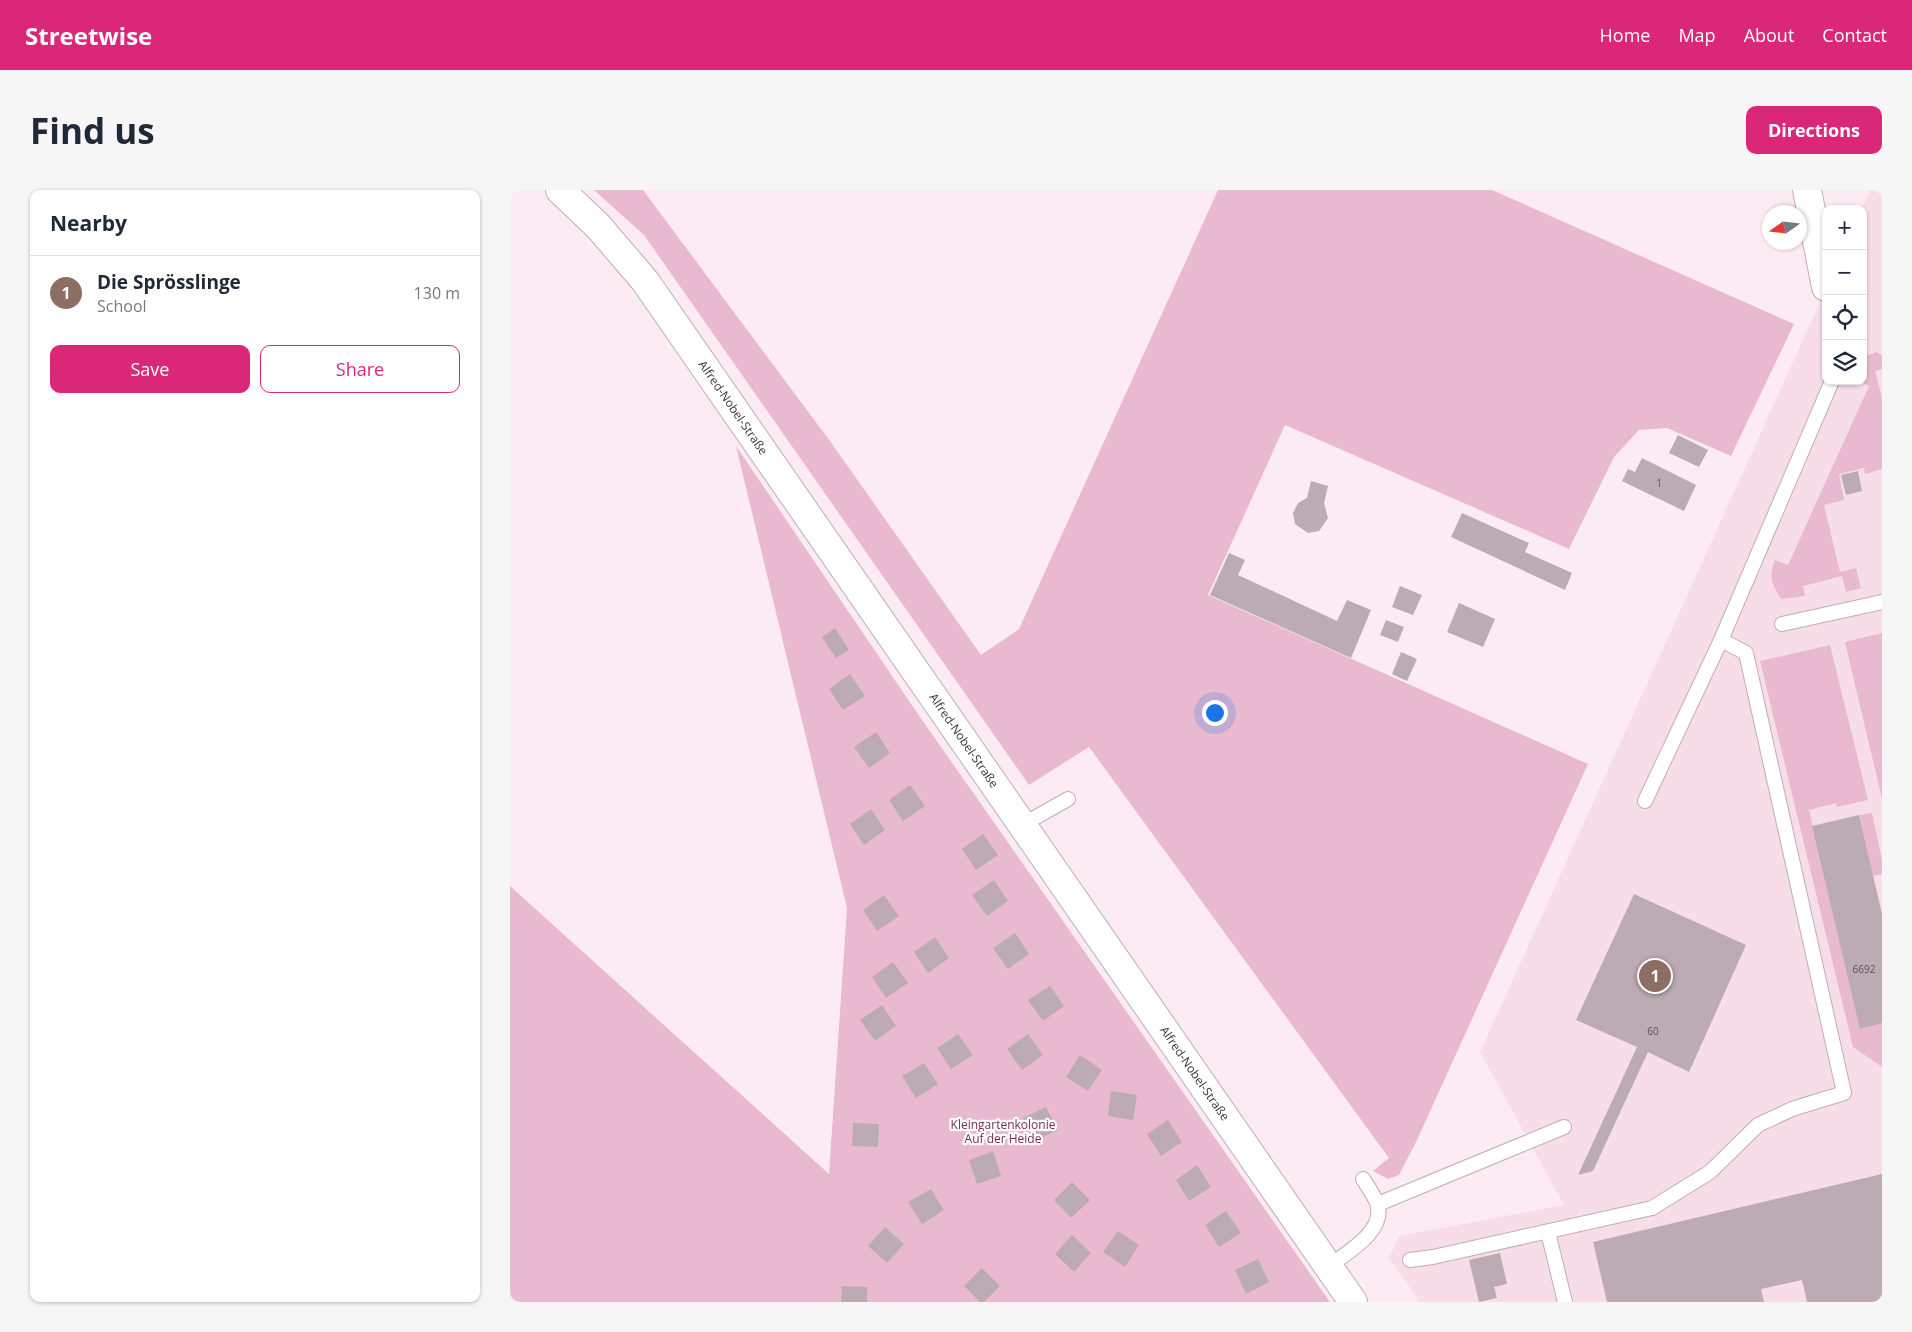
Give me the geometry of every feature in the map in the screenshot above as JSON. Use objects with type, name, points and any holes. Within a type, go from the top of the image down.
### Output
[{"type":"street","name":"Alfred-Nobel-Straße","points":[[560,190],[598,226],[645,281],[1353,1302]]},
{"type":"street","points":[[1807,190],[1822,267]]},
{"type":"lane","points":[[1645,801],[1721,640],[1830,385]]},
{"type":"lane","points":[[1782,624],[1882,602]]},
{"type":"lane","points":[[1410,1260],[1433,1257],[1652,1208],[1710,1172],[1758,1125],[1792,1109],[1844,1093],[1746,653],[1721,640]]},
{"type":"lane","points":[[1022,825],[1068,798]]},
{"type":"lane","points":[[1378,1204],[1564,1126]]},
{"type":"lane","points":[[1328,1267],[1364,1239],[1378,1218],[1378,1204],[1363,1180]]},
{"type":"lane","points":[[1548,1232],[1565,1302]]},
{"type":"shaded area","points":[[1870,190],[1882,190],[1882,1302],[1420,1302],[1389,1258],[1399,1236],[1564,1205],[1480,1052],[1822,298],[1822,385],[1867,385],[1867,205],[1864,205]]},
{"type":"green space","points":[[594,190],[643,190],[830,441],[981,655],[1019,629],[1218,190],[1492,190],[1794,324],[1731,456],[1667,428],[1639,430],[1614,457],[1569,549],[1285,425],[1208,595],[1588,764],[1417,1140],[1399,1175],[1388,1179],[1373,1171],[1389,1158],[1089,747],[1029,785],[644,235]]},
{"type":"green space","points":[[1876,352],[1882,355],[1882,369],[1875,371],[1882,398],[1882,469],[1865,474],[1864,468],[1839,474],[1844,500],[1824,505],[1840,572],[1856,568],[1861,588],[1846,592],[1842,576],[1803,586],[1805,596],[1781,599],[1775,589],[1771,575],[1775,560],[1788,565],[1869,386],[1867,385],[1867,356]]},
{"type":"green space","name":"Kleingartenkolonie Auf der Heide","points":[[736,446],[920,717],[1330,1302],[510,1302],[510,886],[829,1174],[847,908]]},
{"type":"green space","points":[[1882,633],[1882,799],[1845,642]]},
{"type":"green space","points":[[1830,645],[1868,800],[1837,807],[1836,803],[1809,810],[1860,1028],[1882,1023],[1882,1067],[1853,1047],[1760,661]]},
{"type":"green space","points":[[1872,813],[1882,860],[1882,874],[1873,876],[1859,815]]},
{"type":"building","points":[[1678,435],[1708,450],[1699,467],[1669,453]]},
{"type":"building","points":[[1642,458],[1696,485],[1684,511],[1622,481],[1628,469],[1635,472]]},
{"type":"building","points":[[1858,471],[1862,491],[1846,495],[1841,475]]},
{"type":"building","points":[[1311,481],[1328,486],[1324,503],[1328,518],[1319,531],[1308,533],[1295,524],[1293,513],[1298,503],[1307,498]]},
{"type":"building","points":[[1462,513],[1529,543],[1525,552],[1572,573],[1565,590],[1451,537]]},
{"type":"building","points":[[1229,553],[1245,560],[1238,575],[1337,621],[1347,600],[1371,610],[1351,658],[1210,595]]},
{"type":"building","points":[[1400,586],[1422,595],[1413,615],[1392,607]]},
{"type":"building","points":[[1459,603],[1495,619],[1483,647],[1447,632]]},
{"type":"building","points":[[1386,620],[1404,627],[1398,642],[1380,635]]},
{"type":"building","points":[[835,628],[849,650],[836,658],[822,637]]},
{"type":"building","points":[[1401,652],[1417,659],[1407,681],[1392,674]]},
{"type":"building","points":[[850,674],[865,696],[843,710],[829,689]]},
{"type":"building","points":[[876,732],[890,753],[869,768],[854,747]]},
{"type":"building","points":[[910,785],[925,806],[903,821],[889,800]]},
{"type":"building","points":[[871,809],[885,830],[864,845],[850,824]]},
{"type":"building","points":[[1859,815],[1882,914],[1882,1023],[1860,1029],[1812,826]]},
{"type":"building","points":[[983,834],[998,855],[976,870],[962,849]]},
{"type":"building","points":[[994,880],[1008,901],[987,916],[972,895]]},
{"type":"building","points":[[1634,894],[1746,945],[1689,1072],[1648,1052],[1593,1171],[1578,1175],[1637,1047],[1576,1020]]},
{"type":"building","points":[[884,895],[899,916],[877,931],[863,910]]},
{"type":"building","points":[[1015,933],[1029,954],[1008,969],[993,948]]},
{"type":"building","points":[[935,937],[949,958],[928,973],[914,952]]},
{"type":"building","points":[[893,962],[908,983],[886,998],[872,977]]},
{"type":"building","points":[[1050,986],[1064,1006],[1043,1021],[1028,1000]]},
{"type":"building","points":[[882,1005],[896,1026],[875,1041],[860,1020]]},
{"type":"building","points":[[958,1034],[973,1055],[951,1069],[937,1048]]},
{"type":"building","points":[[1028,1034],[1043,1055],[1022,1070],[1007,1049]]},
{"type":"building","points":[[1080,1055],[1102,1070],[1088,1091],[1066,1077]]},
{"type":"building","points":[[924,1063],[938,1084],[916,1098],[902,1076]]},
{"type":"building","points":[[1111,1091],[1137,1095],[1133,1120],[1108,1116]]},
{"type":"building","points":[[1046,1107],[1058,1130],[1035,1141],[1023,1118]]},
{"type":"building","points":[[1168,1120],[1182,1142],[1161,1156],[1147,1134]]},
{"type":"building","points":[[853,1123],[879,1124],[878,1147],[852,1146]]},
{"type":"building","points":[[993,1151],[1001,1176],[977,1184],[969,1160]]},
{"type":"building","points":[[1197,1165],[1211,1187],[1189,1201],[1176,1180]]},
{"type":"building","points":[[1882,1174],[1882,1302],[1807,1302],[1802,1280],[1761,1289],[1764,1302],[1607,1302],[1593,1242]]},
{"type":"building","points":[[1072,1182],[1090,1200],[1071,1218],[1054,1200]]},
{"type":"building","points":[[931,1189],[944,1210],[922,1224],[908,1202]]},
{"type":"building","points":[[1226,1211],[1241,1233],[1219,1247],[1205,1225]]},
{"type":"building","points":[[885,1227],[904,1244],[887,1263],[868,1246]]},
{"type":"building","points":[[1118,1231],[1139,1245],[1125,1267],[1103,1252]]},
{"type":"building","points":[[1072,1235],[1091,1253],[1074,1272],[1055,1254]]},
{"type":"building","points":[[1500,1253],[1507,1284],[1494,1287],[1497,1298],[1479,1302],[1469,1260]]},
{"type":"building","points":[[1258,1259],[1269,1282],[1246,1294],[1235,1270]]},
{"type":"building","points":[[982,1268],[1000,1286],[984,1302],[980,1302],[964,1286]]},
{"type":"building","points":[[842,1286],[867,1287],[867,1302],[841,1302]]},
{"type":"place","name":"Die Sprösslinge","points":[[1655,976]]}]
